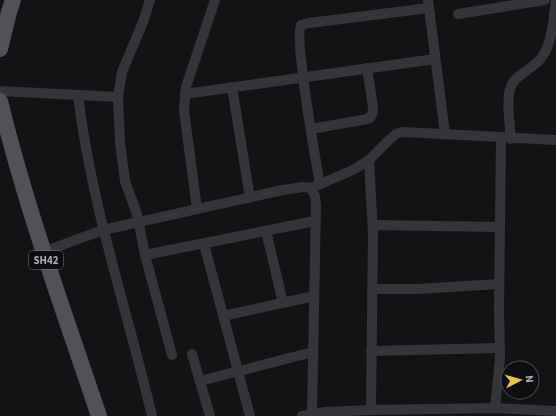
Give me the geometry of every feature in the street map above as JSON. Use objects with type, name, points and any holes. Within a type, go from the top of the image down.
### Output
[{"type":"main road","points":[[0,49],[8,12],[13,0]]},
{"type":"main road","name":"SH42","points":[[0,101],[8,134],[43,252],[99,416]]},
{"type":"street","points":[[150,0],[143,22],[122,72],[118,97],[120,143],[123,173],[138,222],[145,255],[172,355]]},
{"type":"street","points":[[196,209],[184,114],[185,94],[215,0]]},
{"type":"street","points":[[458,14],[545,0]]},
{"type":"street","points":[[495,408],[500,348],[500,227],[510,89],[512,83],[517,77],[532,68],[541,59],[547,49],[550,40],[556,1]]},
{"type":"street","points":[[445,134],[428,4],[304,24],[299,28],[316,186],[313,352],[307,415],[371,410],[495,408],[556,411]]},
{"type":"street","points":[[185,94],[435,59]]},
{"type":"street","points":[[311,129],[370,118],[373,107],[367,68]]},
{"type":"street","points":[[232,87],[250,198]]},
{"type":"street","points":[[0,91],[118,97]]},
{"type":"street","points":[[78,95],[85,146],[103,230],[140,362],[152,416]]},
{"type":"street","points":[[43,252],[103,230],[196,209],[303,187],[316,186],[353,170],[369,160],[396,134],[403,132],[556,140]]},
{"type":"street","points":[[369,160],[373,225],[371,410]]},
{"type":"street","points":[[145,255],[316,221]]},
{"type":"street","points":[[373,225],[500,227]]},
{"type":"street","points":[[266,231],[283,303]]},
{"type":"street","points":[[204,244],[250,416]]},
{"type":"street","points":[[372,290],[499,284]]},
{"type":"street","points":[[223,316],[314,296]]},
{"type":"street","points":[[371,351],[500,348]]},
{"type":"street","points":[[200,381],[313,352]]},
{"type":"street","points":[[192,354],[210,416]]}]
